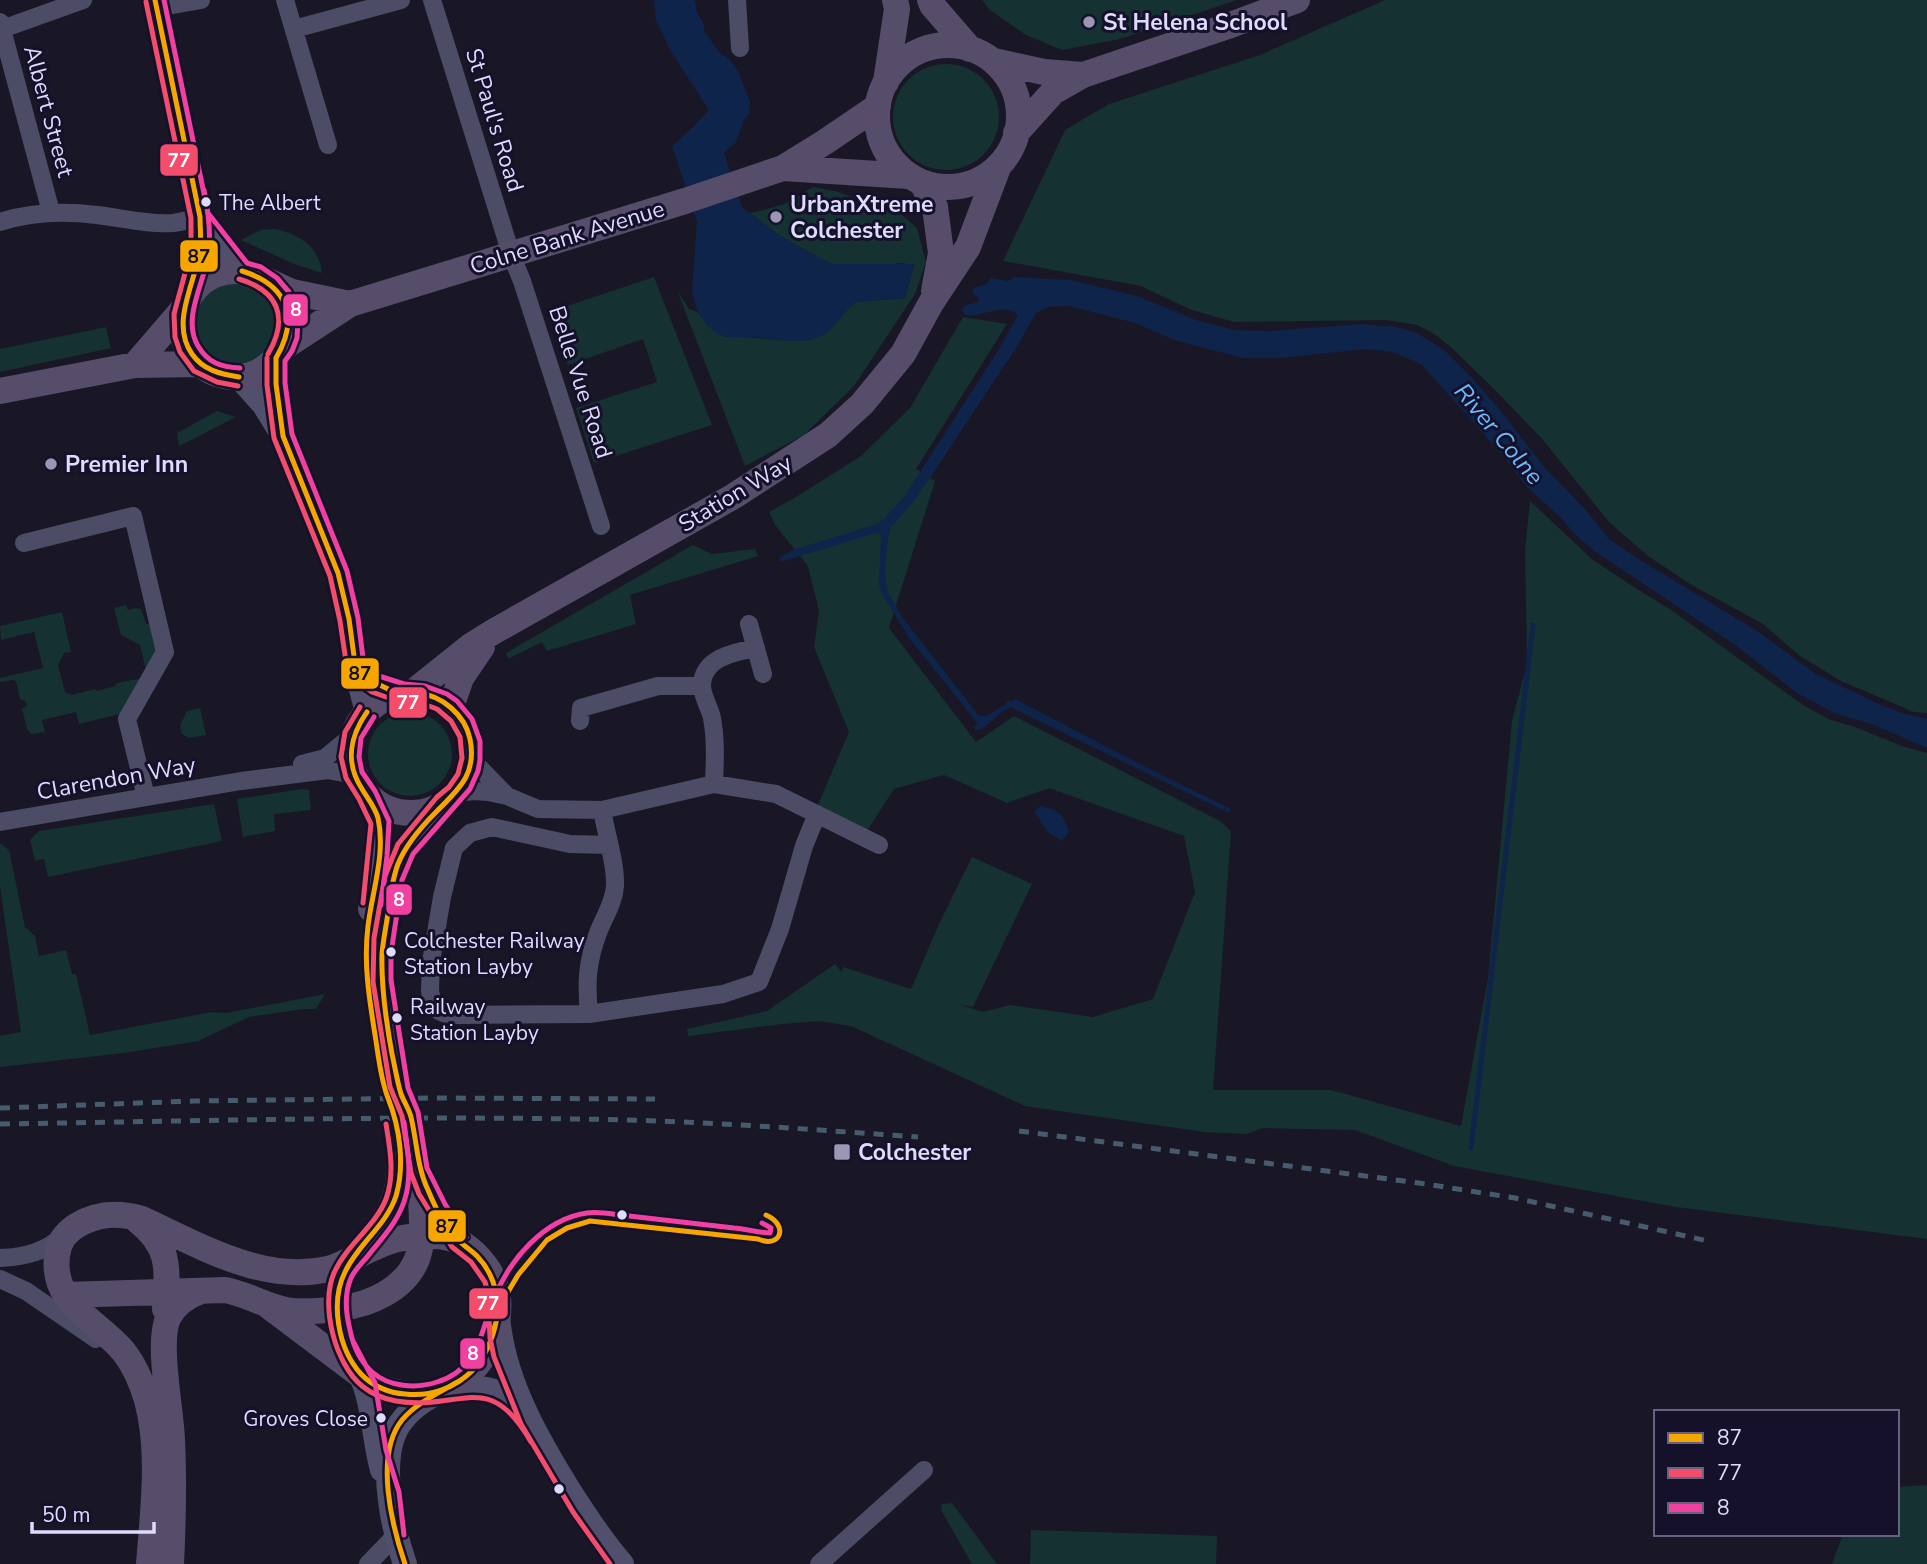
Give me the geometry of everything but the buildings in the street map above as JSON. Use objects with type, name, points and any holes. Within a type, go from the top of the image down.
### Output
[{"type":"main road","points":[[882,94],[894,71],[919,52],[948,46],[970,49],[994,61],[1009,82],[1015,95],[1018,118],[1016,133],[999,165],[969,184],[943,187],[916,179],[895,164],[883,146],[877,122],[897,9],[895,0]]},
{"type":"main road","points":[[930,0],[970,49]]},
{"type":"main road","points":[[1016,133],[1053,92],[1083,75],[1297,0]]},
{"type":"main road","points":[[825,142],[867,90],[891,47]]},
{"type":"main road","points":[[994,61],[1044,72],[1083,75]]},
{"type":"main road","name":"Colne Bank Avenue","points":[[280,353],[350,304],[685,201],[783,168],[825,142],[882,94]]},
{"type":"main road","name":"Station Way","points":[[407,693],[493,632],[734,496],[828,435],[862,404],[903,354],[968,247],[999,165]]},
{"type":"main road","name":"Colne Bank Avenue","points":[[783,168],[837,173],[852,171],[916,179]]},
{"type":"main road","points":[[837,173],[910,197],[931,212],[937,222]]},
{"type":"main road","name":"Station Way","points":[[916,179],[935,207],[937,222],[941,253],[932,303]]},
{"type":"main road","points":[[135,365],[199,285],[212,275],[229,271],[253,274],[277,290],[287,309],[289,326],[280,353],[267,366],[250,375],[239,377],[220,374],[199,363],[188,348],[183,335],[186,303]]},
{"type":"main road","name":"Colne Bank Avenue","points":[[253,274],[292,292],[350,304]]},
{"type":"main road","points":[[0,391],[135,365],[199,363]]},
{"type":"main road","name":"Station Way","points":[[451,707],[461,678],[493,632]]},
{"type":"main road","points":[[407,693],[433,697],[451,707],[469,733],[471,759],[466,778],[405,849],[394,878],[383,939],[382,981],[392,1090],[366,980],[366,942],[380,822],[350,757],[353,735],[366,712],[383,699],[407,693]]},
{"type":"main road","points":[[361,785],[379,804],[401,812],[428,811],[450,798]]},
{"type":"main road","points":[[412,1166],[437,1208],[440,1238]]},
{"type":"main road","points":[[412,1166],[440,1238]]},
{"type":"main road","points":[[360,1374],[343,1339],[338,1309],[342,1275],[394,1204],[398,1190],[412,1166]]},
{"type":"main road","points":[[127,1215],[148,1229],[167,1262],[164,1331],[173,1450],[171,1564]]},
{"type":"main road","points":[[149,1564],[154,1456],[147,1400],[124,1352],[65,1296],[57,1278],[59,1244],[65,1235],[83,1222],[94,1217],[127,1215],[142,1219],[232,1259],[266,1269],[291,1272],[315,1271],[342,1264],[385,1242],[409,1236],[440,1238],[477,1256],[493,1278],[497,1291],[498,1315],[488,1348],[475,1367],[461,1380],[430,1394],[399,1393],[372,1383],[266,1304]]},
{"type":"main road","points":[[65,1296],[225,1290],[286,1310],[338,1309],[365,1303],[388,1292],[440,1238]]},
{"type":"main road","points":[[164,1331],[168,1318],[182,1300],[201,1291]]},
{"type":"street","points":[[1,25],[83,0]]},
{"type":"street","points":[[186,303],[200,252],[200,217],[155,4],[201,0]]},
{"type":"street","points":[[285,0],[328,145]]},
{"type":"street","points":[[294,29],[401,0]]},
{"type":"street","name":"St Paul's Road","points":[[432,0],[511,254]]},
{"type":"street","points":[[737,0],[740,48]]},
{"type":"street","name":"Albert Street","points":[[1,25],[51,212]]},
{"type":"street","points":[[0,222],[51,212],[140,222],[174,223],[200,217]]},
{"type":"street","points":[[200,217],[253,274]]},
{"type":"street","name":"Belle Vue Road","points":[[511,254],[601,526]]},
{"type":"street","points":[[280,353],[276,384],[283,436]]},
{"type":"street","points":[[239,377],[264,405],[283,436],[338,573],[366,712]]},
{"type":"street","points":[[24,543],[133,516],[165,652],[127,719],[146,797]]},
{"type":"street","points":[[749,624],[763,674]]},
{"type":"street","points":[[714,784],[714,735],[711,714],[702,687],[706,670],[717,659],[737,651],[756,648]]},
{"type":"street","points":[[356,671],[375,684],[407,693]]},
{"type":"street","points":[[580,721],[581,708],[658,686],[702,687]]},
{"type":"street","name":"Clarendon Way","points":[[241,781],[325,758],[353,735]]},
{"type":"street","points":[[471,759],[507,796]]},
{"type":"street","name":"Clarendon Way","points":[[0,822],[328,769],[361,785]]},
{"type":"street","points":[[450,798],[474,791],[507,796],[538,809],[602,810],[714,784],[776,794],[879,845]]},
{"type":"street","points":[[589,1014],[586,984],[590,956],[611,905],[615,887],[614,866],[602,810]]},
{"type":"street","points":[[608,845],[570,844],[492,827],[470,833],[454,848],[431,962],[430,990],[432,1001],[439,1011],[448,1015],[589,1014],[723,994],[759,982],[780,929],[804,846],[817,814]]},
{"type":"street","points":[[0,1258],[39,1252],[65,1235]]},
{"type":"street","points":[[0,1279],[26,1291],[115,1355],[134,1378],[147,1400]]},
{"type":"street","points":[[26,1291],[65,1296]]},
{"type":"street","points":[[498,1315],[503,1355],[529,1420],[580,1508],[622,1564]]},
{"type":"street","points":[[360,1374],[369,1398],[377,1452],[390,1494]]},
{"type":"street","points":[[405,1564],[395,1535],[390,1494],[390,1448],[397,1426],[410,1412],[441,1391],[483,1388],[509,1399],[529,1420]]},
{"type":"street","points":[[819,1564],[924,1470]]},
{"type":"street","points":[[368,1564],[395,1535]]},
{"type":"green space","name":"St Helena School","points":[[982,0],[1237,0],[1120,39],[1062,50],[1026,35],[990,10]]},
{"type":"green space","points":[[1385,0],[1927,0],[1927,713],[1914,712],[1841,681],[1800,656],[1763,624],[1690,584],[1648,556],[1609,522],[1543,440],[1499,394],[1452,348],[1417,325],[1386,320],[1234,322],[1189,309],[1141,286],[1003,261],[1065,130],[1109,104],[1260,55]]},
{"type":"green space","points":[[946,64],[966,68],[983,80],[995,97],[999,117],[995,137],[983,154],[966,166],[946,170],[926,166],[909,154],[897,137],[893,117],[897,97],[909,80],[926,68]]},
{"type":"green space","points":[[814,187],[838,192],[902,215],[917,228],[926,262],[915,294],[854,386],[804,435],[745,466],[677,290],[689,309],[698,312],[708,326],[725,337],[810,340],[855,302],[905,298],[914,265],[827,262],[780,236],[750,213],[789,202]]},
{"type":"green space","points":[[275,229],[307,243],[317,256],[322,273],[294,264],[241,240],[261,230]]},
{"type":"green space","points":[[654,277],[712,425],[594,463],[576,408],[657,382],[643,339],[568,365],[549,312]]},
{"type":"green space","points":[[234,282],[257,289],[269,301],[276,324],[269,347],[257,359],[234,366],[211,359],[199,347],[192,324],[199,301],[211,289]]},
{"type":"green space","points":[[963,317],[1007,324],[916,469],[935,481],[889,628],[976,742],[1014,716],[1222,822],[1231,832],[1213,1090],[1331,1090],[1461,1126],[1488,978],[1512,721],[1527,664],[1525,550],[1530,501],[1593,560],[1670,609],[1803,705],[1828,719],[1927,753],[1927,1239],[1676,1207],[1454,1166],[1355,1130],[1263,1128],[1246,1134],[1204,1132],[1025,1106],[851,1026],[820,1021],[688,1036],[687,1029],[767,1011],[835,964],[842,972],[843,967],[911,989],[972,857],[1032,884],[973,1007],[958,1004],[983,1012],[1010,1005],[1093,1017],[1153,999],[1195,892],[1184,836],[1049,788],[1007,803],[944,775],[894,789],[867,831],[817,807],[849,732],[814,647],[819,611],[808,566],[775,525],[769,512],[861,456],[910,408]]},
{"type":"green space","points":[[106,327],[111,348],[0,372],[0,349]]},
{"type":"green space","points":[[217,411],[236,417],[179,446],[177,433]]},
{"type":"green space","points":[[693,545],[712,554],[755,549],[758,556],[630,595],[636,624],[547,651],[542,642],[508,659],[506,653]]},
{"type":"green space","points":[[126,605],[128,610],[141,609],[146,624],[152,623],[158,654],[125,711],[79,724],[76,712],[42,720],[45,732],[31,734],[22,709],[27,705],[20,699],[16,681],[0,682],[0,678],[43,668],[34,632],[1,640],[0,626],[62,612],[71,652],[64,653],[58,665],[65,692],[72,695],[95,689],[97,691],[117,683],[143,678],[146,671],[140,645],[121,635],[114,608]]},
{"type":"green space","points":[[200,708],[206,735],[189,738],[182,734],[180,725],[187,711]]},
{"type":"green space","points":[[410,712],[426,715],[440,724],[449,738],[452,754],[449,770],[440,784],[426,793],[410,796],[394,793],[380,784],[371,770],[368,754],[371,738],[380,724],[394,715]]},
{"type":"green space","points":[[309,790],[311,810],[274,814],[275,831],[243,837],[237,799]]},
{"type":"green space","points":[[214,804],[222,841],[48,877],[44,859],[35,861],[30,840],[39,831]]},
{"type":"green space","points":[[0,843],[9,850],[25,927],[35,936],[39,956],[66,950],[72,974],[76,974],[90,1035],[325,994],[316,1009],[249,1017],[198,1041],[124,1053],[0,1067],[0,1036],[21,1032],[0,886]]},
{"type":"green space","points":[[1927,1485],[1927,1564],[1832,1564],[1842,1536],[1899,1536],[1899,1487]]},
{"type":"green space","points":[[952,1503],[997,1564],[972,1564],[941,1510],[942,1504]]},
{"type":"green space","points":[[1031,1530],[1217,1536],[1216,1564],[1030,1564]]},
{"type":"water","points":[[654,0],[695,0],[704,31],[719,52],[730,60],[738,71],[750,102],[749,114],[736,142],[724,153],[742,207],[780,236],[827,262],[914,264],[905,298],[855,302],[826,333],[802,341],[726,337],[706,324],[692,291],[697,222],[672,146],[709,110],[670,50],[656,20]]},
{"type":"water","name":"River Colne","points":[[1014,277],[1071,280],[1137,296],[1196,320],[1234,330],[1270,331],[1360,324],[1396,327],[1415,332],[1443,349],[1472,378],[1545,468],[1587,511],[1608,538],[1757,631],[1816,674],[1901,713],[1927,719],[1927,748],[1874,725],[1834,713],[1797,693],[1738,647],[1593,550],[1527,487],[1500,452],[1421,364],[1392,352],[1366,349],[1281,358],[1243,358],[1177,341],[1135,323],[1069,306],[1048,307],[1036,313],[1018,345],[934,472],[891,527],[885,570],[887,590],[902,617],[979,716],[986,716],[1015,699],[1228,810],[1017,706],[1006,710],[976,731],[973,727],[978,724],[910,639],[882,594],[879,585],[881,535],[875,533],[781,562],[779,558],[793,550],[877,524],[904,497],[1018,315],[1012,311],[999,310],[965,315],[961,309],[978,302],[979,298],[972,293],[974,288],[988,283],[990,278],[1008,281]]},
{"type":"water","points":[[1041,806],[1056,811],[1063,817],[1069,832],[1062,841],[1049,833],[1034,812]]},
{"type":"waterway","points":[[1471,1148],[1533,625]]},
{"type":"waterway","points":[[1008,703],[1228,810]]},
{"type":"tunnel","points":[[400,1091],[410,1114],[418,1163]]},
{"type":"railway","points":[[0,1108],[195,1101],[655,1099]]},
{"type":"railway","points":[[0,1124],[360,1118],[576,1119],[704,1123],[918,1137]]},
{"type":"railway","points":[[1019,1131],[1515,1198],[1708,1241]]},
{"type":"transit line","name":"87","points":[[155,0],[200,217],[200,250],[185,305],[183,330],[186,342],[196,359],[207,368],[239,377]]},
{"type":"transit line","name":"8","points":[[164,0],[208,213],[247,263],[261,267],[277,278],[289,292],[295,306],[298,319],[297,338],[285,361],[292,434],[347,571],[358,618],[364,666],[379,676],[404,684],[425,686],[447,694],[457,701],[472,719],[480,741],[478,771],[470,789],[413,854],[402,880],[391,953],[391,980],[408,1088],[418,1112],[427,1168],[466,1237]]},
{"type":"transit line","name":"77","points":[[146,2],[191,218],[191,251],[174,314],[175,337],[180,352],[194,371],[217,382],[238,386]]},
{"type":"transit line","name":"8","points":[[204,190],[209,220],[209,250],[193,311],[193,335],[202,352],[211,360],[227,367],[240,368]]},
{"type":"transit line","name":"87","points":[[242,271],[270,285],[285,304],[287,329],[276,358]]},
{"type":"transit line","name":"77","points":[[239,279],[263,291],[276,307],[278,329],[268,354]]},
{"type":"transit line","name":"77","points":[[267,358],[267,385],[274,438],[330,576],[348,675],[372,692],[400,702],[421,703],[437,709],[451,721],[460,737],[462,758],[458,774],[398,844],[385,876],[374,938],[373,982],[390,1087],[402,1116],[411,1173],[419,1194],[452,1247],[471,1262],[485,1282],[494,1357],[521,1424],[573,1512],[610,1564]]},
{"type":"transit line","name":"87","points":[[276,358],[276,384],[283,436],[338,573],[349,619],[356,671],[393,691],[417,693],[443,702],[458,714],[470,739],[471,762],[464,780],[415,836],[398,864],[382,954],[382,979],[392,1054],[401,1094],[411,1117],[424,1181],[449,1229],[477,1256],[489,1273],[496,1292],[497,1313],[493,1334],[477,1366],[442,1390],[415,1395],[381,1388],[361,1374],[353,1364],[342,1339],[337,1311],[340,1284],[345,1272],[386,1217],[396,1196],[401,1159],[396,1122],[380,1070],[367,970],[368,926],[379,859],[380,831],[377,814],[357,779],[352,760],[353,740],[367,712]]},
{"type":"transit line","name":"77","points":[[360,707],[345,732],[341,757],[346,778],[371,824],[363,903]]},
{"type":"transit line","name":"8","points":[[374,717],[361,738],[359,757],[362,772],[375,791],[389,821],[381,905]]},
{"type":"transit line","name":"8","points":[[404,1122],[409,1168],[403,1204],[390,1228],[352,1275],[347,1297],[350,1330],[355,1347],[372,1372],[394,1384],[429,1384],[451,1376],[462,1368],[476,1348],[494,1299],[509,1270],[530,1244],[556,1223],[587,1213],[603,1213],[770,1233],[771,1228],[762,1223]]},
{"type":"transit line","name":"77","points":[[386,1124],[391,1171],[386,1199],[375,1218],[339,1263],[330,1286],[330,1317],[344,1364],[362,1386],[374,1394],[392,1400],[419,1403],[487,1399],[501,1406],[516,1419],[531,1442]]},
{"type":"transit line","name":"87","points":[[491,1339],[502,1302],[518,1275],[547,1240],[567,1228],[590,1221],[772,1241],[777,1238],[780,1230],[778,1224],[766,1215]]},
{"type":"transit line","name":"8","points":[[354,1343],[375,1383],[386,1450],[399,1492],[404,1535]]},
{"type":"transit line","name":"87","points":[[405,1564],[388,1491],[389,1452],[394,1435],[402,1420],[415,1408],[461,1380]]},
{"type":"place","name":"St Helena School","points":[[1089,22]]},
{"type":"place","name":"The Albert","points":[[206,202]]},
{"type":"place","name":"UrbanXtreme Colchester","points":[[776,217]]},
{"type":"place","name":"Premier Inn","points":[[51,464]]},
{"type":"place","name":"Colchester Railway Station Layby","points":[[391,952]]},
{"type":"place","name":"Railway Station Layby","points":[[397,1018]]},
{"type":"place","name":"Colchester","points":[[842,1152]]},
{"type":"place","name":"Groves Close","points":[[381,1418]]}]
